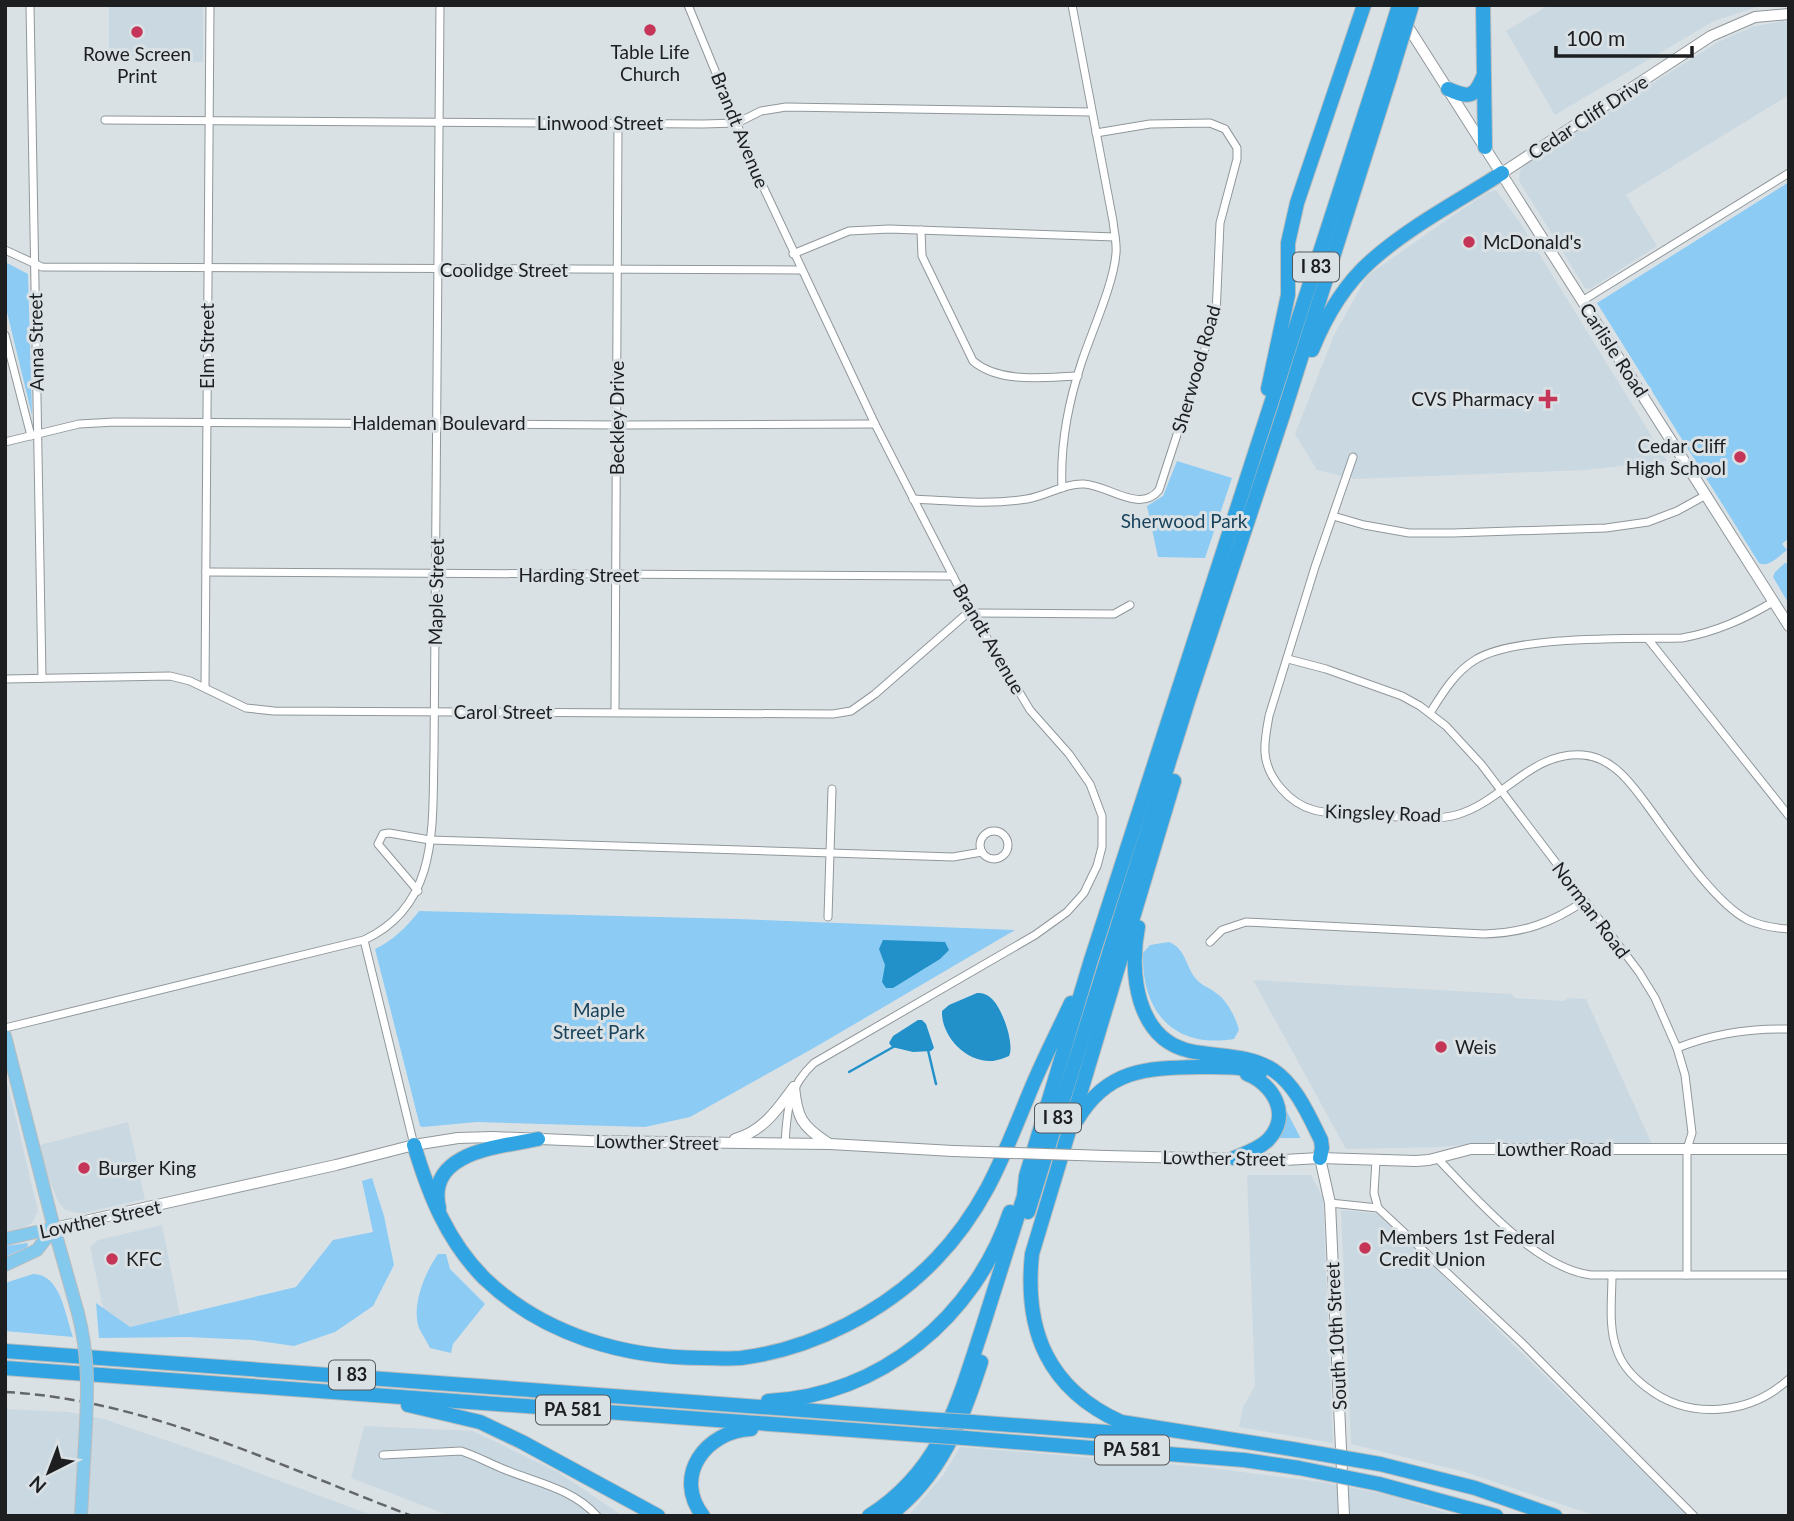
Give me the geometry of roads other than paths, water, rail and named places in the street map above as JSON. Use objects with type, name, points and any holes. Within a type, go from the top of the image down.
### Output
[{"type":"highway","points":[[1254,460],[1288,295],[1289,243],[1294,215],[1364,5]]},
{"type":"highway","name":"I 83","points":[[888,1516],[905,1502],[934,1470],[958,1427],[972,1391],[1189,698],[1283,415],[1384,75],[1397,5]]},
{"type":"highway","name":"I 83","points":[[5,1350],[699,1402],[773,1400],[803,1396],[851,1382],[895,1362],[934,1331],[966,1296],[995,1248],[1018,1185],[1026,1176],[1091,960],[1254,460],[1384,75],[1412,5]]},
{"type":"highway","points":[[1483,5],[1485,147]]},
{"type":"highway","points":[[1448,89],[1463,96],[1472,95],[1477,92],[1484,76]]},
{"type":"highway","points":[[1283,415],[1318,335],[1356,276],[1388,248],[1502,173]]},
{"type":"highway","points":[[1246,525],[1145,884],[1032,1254],[1029,1297],[1035,1326],[1053,1368],[1091,1405],[1121,1422],[1276,1446]]},
{"type":"highway","points":[[1145,884],[1134,967],[1144,1014],[1150,1024],[1166,1041],[1178,1047],[1188,1051],[1239,1058],[1272,1070],[1285,1079],[1318,1135],[1322,1148],[1321,1158]]},
{"type":"highway","points":[[414,1145],[430,1197],[442,1223],[483,1277],[509,1300],[558,1329],[592,1343],[671,1358],[740,1358],[796,1345],[844,1325],[894,1296],[935,1260],[968,1221],[997,1173],[1031,1090],[1091,960]]},
{"type":"highway","points":[[1063,1150],[1086,1105],[1097,1093],[1120,1077],[1158,1068],[1236,1069],[1258,1072],[1281,1087],[1321,1158]]},
{"type":"highway","points":[[1234,1158],[1258,1148],[1271,1137],[1279,1114],[1277,1101],[1269,1086],[1236,1069]]},
{"type":"highway","points":[[442,1223],[436,1196],[446,1170],[470,1153],[537,1139]]},
{"type":"highway","points":[[869,1516],[912,1482],[937,1445],[950,1419],[1020,1206],[1026,1176]]},
{"type":"highway","name":"I 83","points":[[5,1368],[334,1391],[446,1413],[480,1422],[522,1442],[658,1516]]},
{"type":"highway","name":"PA 581","points":[[334,1391],[1244,1460],[1379,1484],[1496,1516]]},
{"type":"highway","name":"PA 581","points":[[699,1402],[1276,1446],[1380,1464],[1475,1488],[1555,1516]]},
{"type":"highway","points":[[703,1516],[694,1500],[692,1482],[696,1461],[707,1446],[720,1436],[738,1430],[812,1428]]},
{"type":"main road","name":"Carlisle Road","points":[[1397,5],[1789,625]]},
{"type":"main road","name":"Cedar Cliff Drive","points":[[1502,173],[1711,36],[1755,17],[1789,14]]},
{"type":"main road","points":[[5,1036],[86,1345],[89,1376],[81,1516]]},
{"type":"main road","points":[[724,1142],[748,1135],[766,1122],[794,1087]]},
{"type":"main road","points":[[794,1087],[796,1105],[804,1125],[830,1144]]},
{"type":"main road","name":"Lowther Street","points":[[5,1239],[324,1168],[414,1145],[471,1137],[830,1144],[953,1152],[1106,1156],[1284,1160],[1321,1158]]},
{"type":"main road","name":"Lowther Road","points":[[1321,1158],[1416,1161],[1471,1149],[1789,1149]]},
{"type":"main road","name":"South 10th Street","points":[[1321,1158],[1330,1203],[1344,1516]]},
{"type":"main road","points":[[5,1265],[37,1250],[54,1228]]},
{"type":"street","name":"Anna Street","points":[[30,5],[35,265],[34,435],[42,678]]},
{"type":"street","name":"Elm Street","points":[[205,687],[210,5]]},
{"type":"street","name":"Maple Street","points":[[5,1028],[364,940],[396,919],[418,891],[430,840],[434,711],[440,5]]},
{"type":"street","name":"Brandt Avenue","points":[[688,5],[793,254],[913,499],[971,611],[1030,710],[1069,754],[1095,794],[1102,816],[1103,831],[1097,866],[1084,893],[1059,918],[814,1063],[794,1087]]},
{"type":"street","points":[[1062,488],[1063,437],[1077,376],[1112,275],[1116,252],[1072,5]]},
{"type":"street","name":"Linwood Street","points":[[105,120],[618,124],[737,123],[761,111],[786,107],[1091,112]]},
{"type":"street","name":"Sherwood Road","points":[[913,499],[1011,501],[1088,484],[1141,500],[1150,498],[1159,490],[1216,315],[1220,223],[1238,155],[1226,129],[1210,123],[1150,124],[1096,134]]},
{"type":"street","name":"Beckley Drive","points":[[615,712],[618,124]]},
{"type":"street","points":[[1582,301],[1789,173]]},
{"type":"street","points":[[793,254],[849,231],[921,230],[1115,237]]},
{"type":"street","points":[[921,230],[922,256],[973,361],[986,370],[1001,374],[1077,376]]},
{"type":"street","points":[[5,250],[35,265]]},
{"type":"street","name":"Coolidge Street","points":[[35,265],[617,271],[801,270]]},
{"type":"street","name":"Anna Street","points":[[5,335],[34,435]]},
{"type":"street","name":"Haldeman Boulevard","points":[[5,442],[98,422],[875,424]]},
{"type":"street","name":"Kingsley Road","points":[[1353,457],[1336,517],[1269,716],[1264,752],[1270,773],[1277,784],[1296,802],[1312,810],[1441,818],[1470,810],[1551,758],[1579,754],[1600,759],[1614,767],[1634,785],[1724,902],[1746,919],[1758,924],[1789,929]]},
{"type":"street","points":[[1336,517],[1389,531],[1409,533],[1453,534],[1606,528],[1664,517],[1706,495]]},
{"type":"street","name":"Harding Street","points":[[206,572],[953,576]]},
{"type":"street","points":[[1430,713],[1455,677],[1466,666],[1488,653],[1547,643],[1682,638],[1699,635],[1736,622],[1773,602]]},
{"type":"street","points":[[971,611],[1114,614],[1129,605]]},
{"type":"street","name":"Carol Street","points":[[5,680],[170,676],[205,687],[255,710],[796,715],[847,713],[875,694],[971,611]]},
{"type":"street","points":[[1648,639],[1789,816]]},
{"type":"street","name":"Norman Road","points":[[1288,659],[1392,691],[1430,713],[1464,745],[1502,791],[1648,986],[1677,1048],[1685,1074],[1692,1133],[1687,1149],[1687,1275]]},
{"type":"street","points":[[828,916],[832,789]]},
{"type":"street","points":[[418,891],[378,845],[383,834],[430,840],[953,857],[982,852]]},
{"type":"street","points":[[1210,942],[1222,930],[1246,922],[1484,934],[1520,932],[1545,924],[1584,901]]},
{"type":"street","points":[[364,940],[414,1145]]},
{"type":"street","points":[[1677,1048],[1740,1030],[1789,1029]]},
{"type":"street","points":[[785,1144],[788,1108],[794,1087]]},
{"type":"street","points":[[1437,1158],[1523,1242],[1570,1271],[1584,1275],[1789,1275]]},
{"type":"street","points":[[1376,1160],[1374,1194],[1378,1208],[1521,1342],[1694,1516]]},
{"type":"street","points":[[1330,1203],[1378,1208]]},
{"type":"street","points":[[1612,1275],[1613,1333],[1616,1349],[1627,1369],[1658,1395],[1696,1408],[1732,1408],[1759,1399],[1789,1379]]},
{"type":"street","points":[[383,1455],[461,1451],[472,1454],[504,1470],[568,1493],[588,1506],[597,1516]]},
{"type":"waterway","points":[[849,1072],[895,1046]]},
{"type":"waterway","points":[[928,1050],[936,1084]]},
{"type":"railway","points":[[5,1392],[57,1397],[161,1421],[263,1457],[412,1516]]},
{"type":"place","name":"Table Life Church","points":[[650,30]]},
{"type":"place","name":"Rowe Screen Print","points":[[137,32]]},
{"type":"place","name":"McDonald's","points":[[1469,242]]},
{"type":"place","name":"CVS Pharmacy","points":[[1548,399]]},
{"type":"place","name":"Cedar Cliff High School","points":[[1740,457]]},
{"type":"place","name":"Weis","points":[[1441,1047]]},
{"type":"place","name":"Burger King","points":[[84,1168]]},
{"type":"place","name":"Members 1st Federal Credit Union","points":[[1365,1248]]},
{"type":"place","name":"KFC","points":[[112,1259]]},
{"type":"park label","name":"Sherwood Park","points":[[1184,521]]},
{"type":"park label","name":"Maple Street Park","points":[[599,1021]]}]
